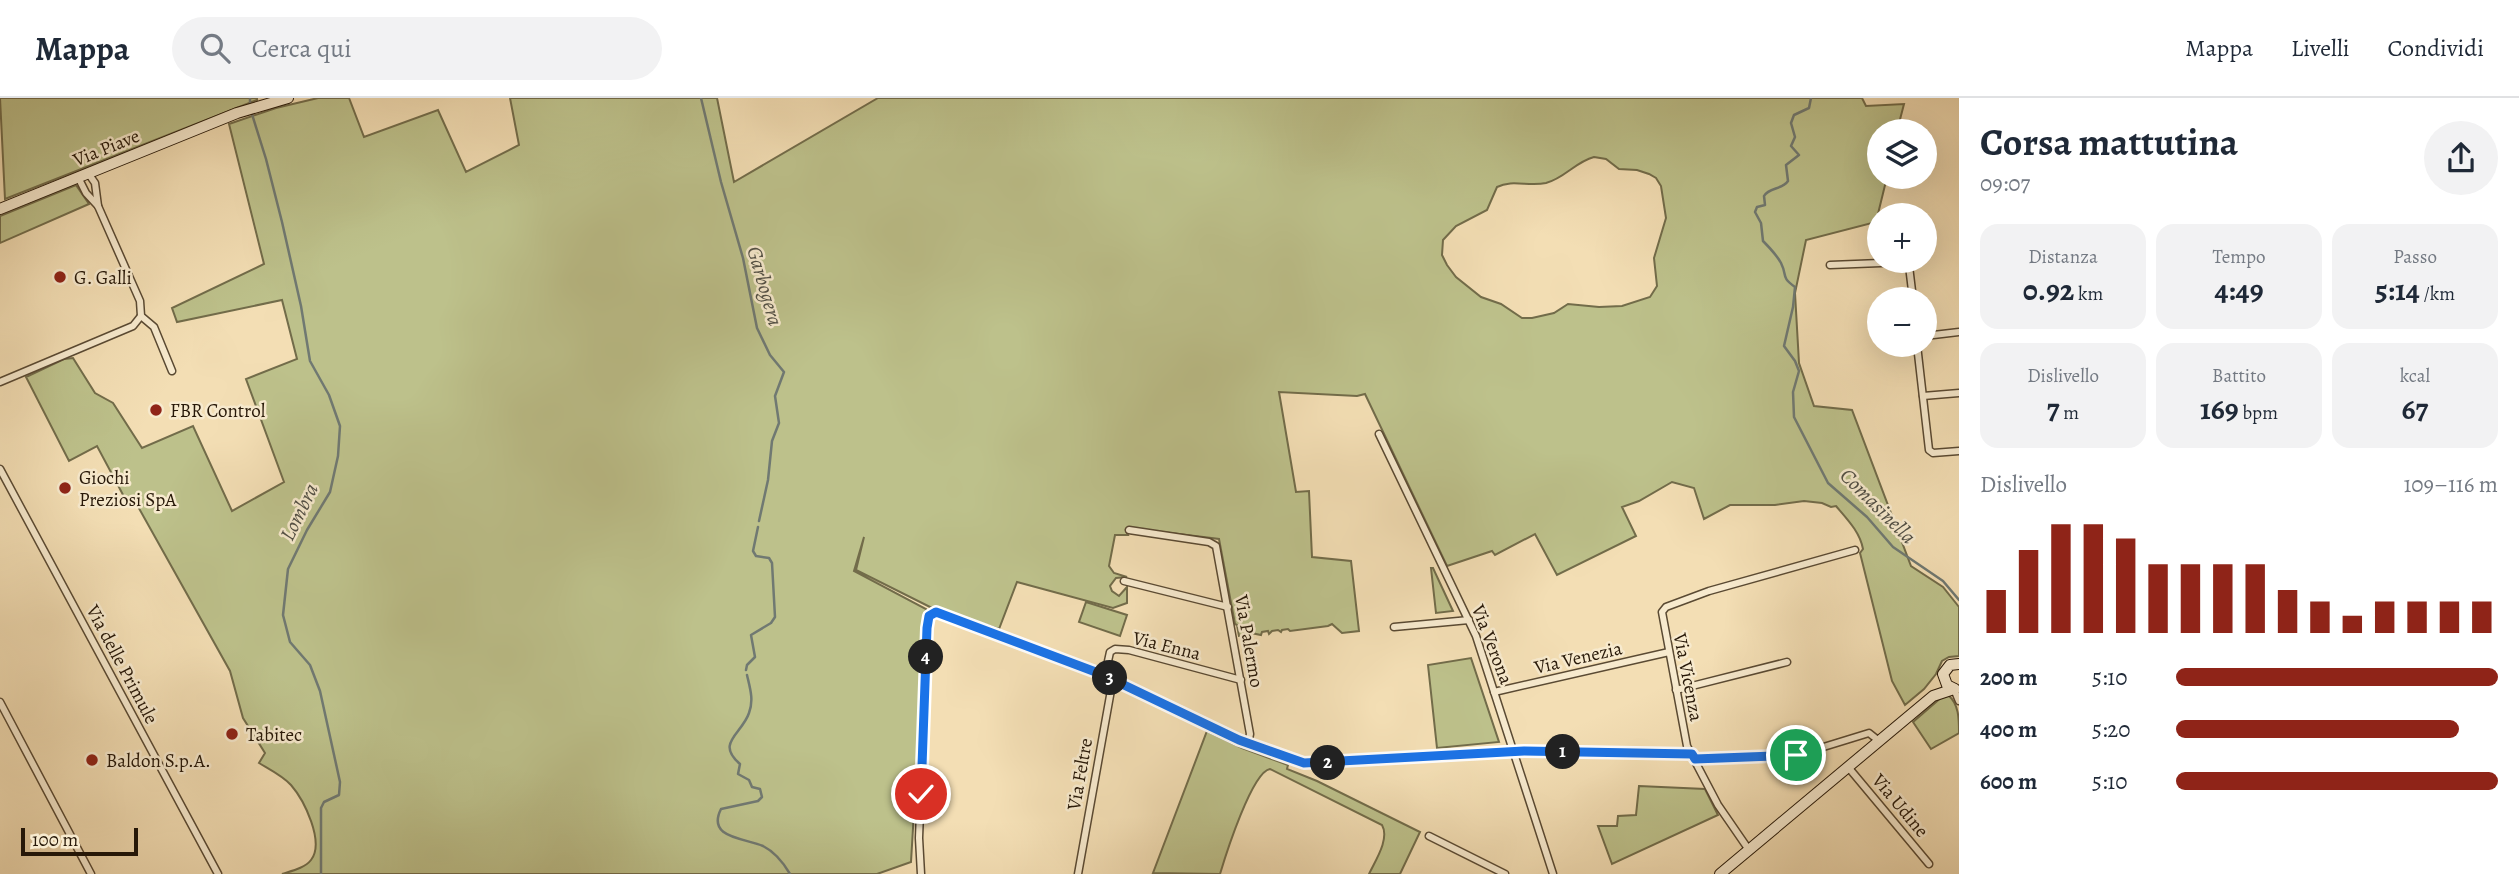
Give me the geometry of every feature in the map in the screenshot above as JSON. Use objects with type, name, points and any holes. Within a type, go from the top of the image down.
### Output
[{"type":"street","name":"Via Piave","points":[[0,209],[226,117],[288,98]]},
{"type":"street","points":[[83,175],[86,193],[98,206]]},
{"type":"street","points":[[0,382],[133,326],[141,316],[140,301],[98,206],[95,183],[83,175]]},
{"type":"street","points":[[1830,265],[1906,262],[1912,287]]},
{"type":"street","points":[[141,316],[154,327],[172,371]]},
{"type":"street","points":[[1937,335],[1959,332]]},
{"type":"street","points":[[1918,357],[1931,452],[1959,451]]},
{"type":"street","points":[[1923,396],[1959,393]]},
{"type":"street","name":"Via Verona","points":[[1379,434],[1469,620],[1553,874]]},
{"type":"street","name":"Via delle Primule","points":[[0,469],[218,874]]},
{"type":"street","name":"Via Palermo","points":[[1129,530],[1214,544],[1217,548],[1251,735],[1248,744]]},
{"type":"street","name":"Via Vicenza","points":[[1749,850],[1717,805],[1685,736],[1662,614],[1665,608],[1709,592],[1855,550]]},
{"type":"street","points":[[1124,581],[1228,607]]},
{"type":"street","points":[[921,874],[919,838],[927,628],[932,613],[942,613],[1113,679],[1248,744],[1282,757],[1315,764],[1514,752],[1791,757],[1869,733],[1879,741]]},
{"type":"street","points":[[1394,627],[1469,620]]},
{"type":"street","name":"Via Enna","points":[[1105,676],[1110,652],[1116,649],[1129,650],[1241,680]]},
{"type":"street","name":"Via Venezia","points":[[1494,692],[1669,652]]},
{"type":"street","points":[[1676,690],[1787,662]]},
{"type":"street","points":[[1720,874],[1933,696],[1941,685],[1947,667],[1958,664]]},
{"type":"street","points":[[1943,674],[1945,682],[1956,689],[1959,701]]},
{"type":"street","name":"Via Feltre","points":[[1078,874],[1113,679]]},
{"type":"street","points":[[1933,696],[1956,689]]},
{"type":"street","points":[[0,702],[92,874]]},
{"type":"street","name":"Via Udine","points":[[1848,767],[1929,864]]},
{"type":"street","points":[[1429,836],[1505,874]]},
{"type":"green space","points":[[0,98],[257,98],[257,100],[5,199]]},
{"type":"green space","points":[[318,98],[349,98],[364,137],[438,110],[466,172],[519,145],[510,98],[717,98],[734,182],[878,98],[1862,98],[1866,106],[1904,104],[1900,119],[1867,119],[1867,189],[1884,189],[1881,203],[1867,203],[1867,224],[1806,240],[1795,293],[1799,363],[1814,406],[1852,410],[1911,566],[1943,587],[1959,607],[1959,656],[1942,661],[1924,689],[1905,705],[1892,681],[1860,553],[1863,549],[1859,537],[1836,506],[1822,503],[1804,501],[1775,505],[1730,505],[1704,519],[1694,488],[1672,482],[1639,501],[1622,507],[1636,536],[1557,575],[1535,534],[1495,555],[1492,551],[1447,566],[1365,394],[1357,396],[1279,392],[1296,492],[1309,491],[1312,557],[1351,561],[1359,631],[1342,633],[1332,624],[1239,636],[1219,539],[1130,528],[1126,530],[1128,535],[1115,535],[1109,566],[1114,573],[1127,577],[1116,578],[1110,586],[1119,596],[1127,587],[1127,603],[1113,608],[1017,582],[999,629],[930,607],[856,570],[864,537],[854,571],[926,609],[911,862],[877,874],[282,874],[305,865],[315,852],[314,832],[302,801],[288,782],[259,763],[265,753],[243,718],[230,671],[136,503],[129,506],[97,446],[69,461],[26,377],[64,359],[73,358],[95,393],[113,403],[142,448],[193,426],[232,511],[284,482],[246,379],[297,359],[282,300],[177,322],[172,308],[264,264],[229,124],[276,108]],"holes":[[[1594,157],[1606,159],[1619,169],[1649,174],[1656,178],[1661,186],[1666,218],[1654,258],[1657,286],[1650,297],[1622,306],[1568,304],[1554,313],[1522,318],[1501,304],[1481,297],[1456,277],[1447,265],[1442,255],[1443,240],[1456,226],[1487,210],[1497,187],[1546,183]]]},
{"type":"green space","points":[[76,185],[89,204],[0,243],[0,216]]},
{"type":"green space","points":[[1433,568],[1453,611],[1436,613]]},
{"type":"green space","points":[[1086,602],[1127,615],[1120,636],[1079,622]]},
{"type":"green space","points":[[1471,658],[1499,742],[1437,748],[1428,665]]},
{"type":"green space","points":[[1948,695],[1956,707],[1959,733],[1931,749],[1913,722],[1943,696]]},
{"type":"green space","points":[[1207,731],[1242,748],[1288,765],[1287,769],[1420,832],[1400,874],[1369,874],[1383,843],[1382,825],[1270,769],[1255,784],[1248,798],[1220,874],[1153,873]]},
{"type":"green space","points":[[1639,786],[1705,789],[1718,815],[1612,864],[1598,826],[1617,826],[1618,816],[1636,815]]},
{"type":"waterway","name":"Lombra","points":[[250,98],[250,103]]},
{"type":"waterway","name":"Garbogera","points":[[701,98],[743,258],[757,328],[770,355],[784,372],[775,396],[779,423],[772,441],[768,480],[759,521]]},
{"type":"waterway","name":"Comasinella","points":[[1811,98],[1809,108],[1794,115],[1791,123],[1795,137],[1791,146],[1799,155],[1786,165],[1788,181],[1766,193],[1765,205],[1757,207],[1755,212],[1761,223],[1763,241],[1777,257],[1786,278],[1795,287],[1784,346],[1799,371],[1793,392],[1794,417],[1828,483],[1867,517],[1893,547],[1943,581],[1959,600]]},
{"type":"waterway","name":"Lombra","points":[[251,111],[282,222],[310,361],[329,395],[340,426],[338,456],[330,492],[288,569],[283,615],[290,642],[310,665],[320,691],[340,782],[339,795],[324,802],[321,808],[321,874]]},
{"type":"waterway","name":"Garbogera","points":[[746,670],[755,657],[751,635],[771,623],[775,617],[772,563],[769,558],[756,556],[753,551],[758,527]]},
{"type":"waterway","name":"Garbogera","points":[[747,675],[751,694],[750,708],[746,720],[732,738],[730,750],[740,764],[738,774],[749,780],[752,787],[760,789],[762,797],[758,801],[721,809],[719,826],[730,836],[767,848],[785,865],[790,874]]},
{"type":"place","name":"G. Galli","points":[[60,277]]},
{"type":"place","name":"FBR Control","points":[[156,410]]},
{"type":"place","name":"Giochi Preziosi SpA","points":[[65,488]]},
{"type":"place","name":"Tabitec","points":[[232,734]]},
{"type":"place","name":"Baldon S.p.A.","points":[[92,760]]},
{"type":"route","points":[[921,794],[927,628],[929,616],[936,612],[1101,674],[1239,740],[1304,763],[1524,751],[1692,754],[1695,759],[1796,755]]}]
